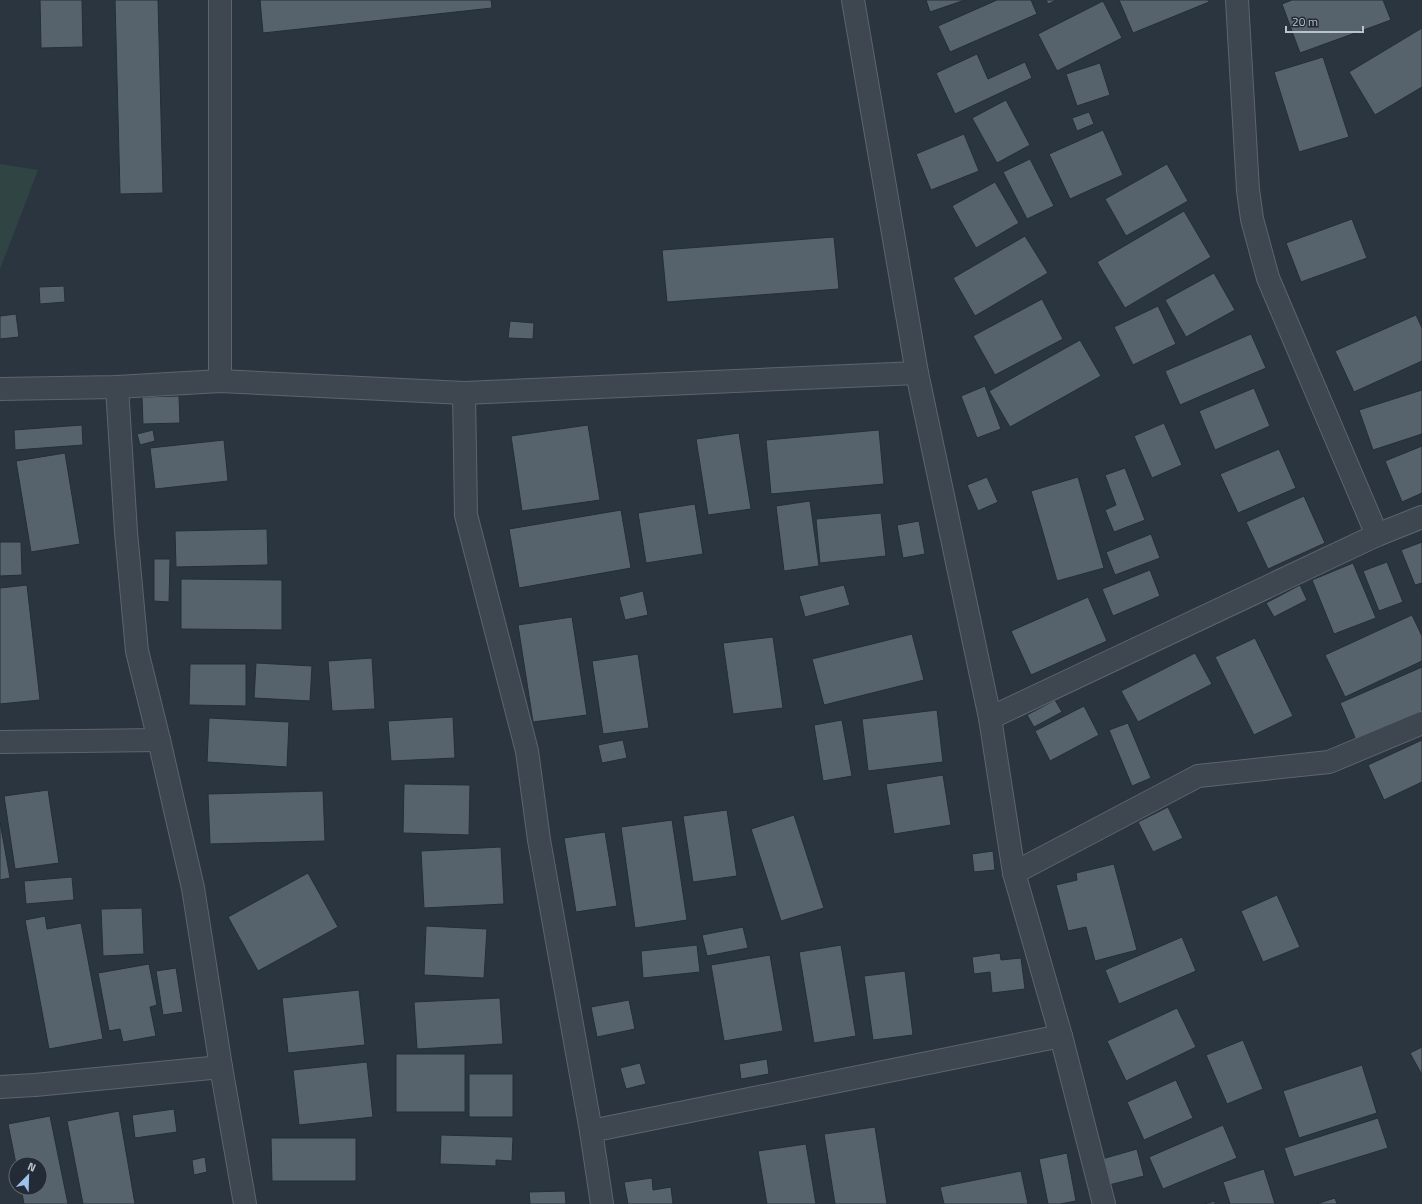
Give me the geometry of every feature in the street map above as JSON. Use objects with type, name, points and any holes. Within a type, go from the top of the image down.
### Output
[{"type":"street","points":[[220,0],[220,380]]},
{"type":"street","points":[[853,0],[917,373],[990,718],[1014,873],[1061,1036],[1104,1204]]},
{"type":"street","points":[[1237,0],[1248,190],[1252,219],[1268,278],[1377,535]]},
{"type":"street","points":[[0,389],[117,387],[220,380],[464,393],[917,373]]},
{"type":"street","points":[[117,387],[126,532],[137,651],[193,888],[221,1067],[245,1204]]},
{"type":"street","points":[[464,393],[466,515],[526,751],[539,840],[591,1130],[602,1204]]},
{"type":"street","points":[[990,718],[1377,535],[1422,517]]},
{"type":"street","points":[[1014,873],[1198,776],[1329,762],[1422,723]]},
{"type":"street","points":[[0,742],[159,740]]},
{"type":"street","points":[[591,1130],[1061,1036]]},
{"type":"street","points":[[0,1087],[221,1067]]},
{"type":"green space","points":[[0,164],[38,170],[0,269]]},
{"type":"building","points":[[40,0],[82,0],[83,47],[41,48]]},
{"type":"building","points":[[115,0],[158,0],[163,193],[120,194]]},
{"type":"building","points":[[260,0],[491,0],[492,8],[263,33]]},
{"type":"building","points":[[926,0],[965,0],[930,12]]},
{"type":"building","points":[[997,0],[1031,0],[1037,14],[950,52],[938,26]]},
{"type":"building","points":[[1046,0],[1057,0],[1048,4]]},
{"type":"building","points":[[1119,0],[1208,0],[1209,2],[1133,33]]},
{"type":"building","points":[[1292,0],[1383,0],[1391,20],[1300,53],[1282,4]]},
{"type":"building","points":[[1103,1],[1122,38],[1057,71],[1038,34]]},
{"type":"building","points":[[1422,28],[1422,87],[1375,115],[1349,72]]},
{"type":"building","points":[[977,54],[988,79],[1025,62],[1032,78],[955,114],[936,73]]},
{"type":"building","points":[[1323,57],[1349,137],[1299,152],[1274,72]]},
{"type":"building","points":[[1100,63],[1110,95],[1077,106],[1066,74]]},
{"type":"building","points":[[1006,100],[1030,145],[997,163],[972,118]]},
{"type":"building","points":[[1089,112],[1094,124],[1077,131],[1072,118]]},
{"type":"building","points":[[1103,130],[1123,175],[1070,199],[1049,154]]},
{"type":"building","points":[[964,134],[979,171],[931,190],[916,154]]},
{"type":"building","points":[[1030,159],[1054,206],[1027,219],[1003,172]]},
{"type":"building","points":[[1167,164],[1188,201],[1126,236],[1105,199]]},
{"type":"building","points":[[995,182],[1019,223],[976,248],[952,206]]},
{"type":"building","points":[[1184,211],[1211,257],[1125,308],[1097,262]]},
{"type":"building","points":[[1352,219],[1367,258],[1301,282],[1286,243]]},
{"type":"building","points":[[1025,236],[1048,273],[975,316],[953,278]]},
{"type":"building","points":[[834,237],[839,289],[667,302],[662,250]]},
{"type":"building","points":[[1214,273],[1235,310],[1186,337],[1165,300]]},
{"type":"building","points":[[64,286],[65,302],[40,304],[39,287]]},
{"type":"building","points":[[1042,299],[1063,339],[995,375],[973,336]]},
{"type":"building","points":[[1158,306],[1176,344],[1133,365],[1114,327]]},
{"type":"building","points":[[16,314],[19,337],[0,339],[0,316]]},
{"type":"building","points":[[1416,315],[1422,328],[1422,361],[1354,392],[1335,351]]},
{"type":"building","points":[[510,321],[534,323],[533,339],[508,338]]},
{"type":"building","points":[[1251,334],[1266,368],[1180,405],[1165,371]]},
{"type":"building","points":[[1080,340],[1101,376],[1010,427],[989,391]]},
{"type":"building","points":[[985,386],[1001,429],[977,438],[961,396]]},
{"type":"building","points":[[1254,388],[1270,426],[1215,450],[1199,411]]},
{"type":"building","points":[[1422,390],[1422,434],[1373,450],[1359,410]]},
{"type":"building","points":[[179,396],[180,423],[143,424],[142,397]]},
{"type":"building","points":[[1164,423],[1182,465],[1152,478],[1134,436]]},
{"type":"building","points":[[82,425],[83,445],[15,450],[14,430]]},
{"type":"building","points":[[588,425],[600,500],[522,511],[511,436]]},
{"type":"building","points":[[153,430],[155,441],[140,445],[137,434]]},
{"type":"building","points":[[879,430],[884,484],[771,494],[766,440]]},
{"type":"building","points":[[739,433],[751,509],[708,515],[696,439]]},
{"type":"building","points":[[224,440],[228,481],[155,489],[150,448]]},
{"type":"building","points":[[1422,446],[1422,493],[1402,502],[1385,461]]},
{"type":"building","points":[[1279,449],[1296,488],[1238,513],[1220,474]]},
{"type":"building","points":[[65,453],[80,544],[31,552],[16,461]]},
{"type":"building","points":[[1125,468],[1145,520],[1114,532],[1105,510],[1116,505],[1105,475]]},
{"type":"building","points":[[987,477],[998,502],[978,511],[967,485]]},
{"type":"building","points":[[1078,477],[1104,568],[1057,581],[1031,491]]},
{"type":"building","points":[[1304,496],[1325,543],[1268,569],[1246,522]]},
{"type":"building","points":[[810,501],[819,566],[784,571],[776,506]]},
{"type":"building","points":[[695,504],[703,554],[646,563],[638,513]]},
{"type":"building","points":[[621,510],[631,568],[519,588],[509,529]]},
{"type":"building","points":[[881,513],[886,556],[820,563],[816,519]]},
{"type":"building","points":[[919,521],[925,554],[903,558],[897,525]]},
{"type":"building","points":[[267,529],[268,565],[176,567],[175,531]]},
{"type":"building","points":[[1151,534],[1160,558],[1115,575],[1106,552]]},
{"type":"building","points":[[0,542],[21,542],[22,575],[0,576]]},
{"type":"building","points":[[1422,542],[1422,583],[1415,585],[1401,550]]},
{"type":"building","points":[[154,559],[170,559],[169,602],[154,601]]},
{"type":"building","points":[[1387,562],[1403,602],[1379,611],[1363,571]]},
{"type":"building","points":[[1353,563],[1376,618],[1334,634],[1312,580]]},
{"type":"building","points":[[1150,570],[1160,596],[1113,616],[1102,589]]},
{"type":"building","points":[[181,579],[282,580],[282,630],[181,629]]},
{"type":"building","points":[[27,585],[40,700],[0,704],[0,588]]},
{"type":"building","points":[[844,585],[850,605],[805,617],[799,596]]},
{"type":"building","points":[[1300,585],[1307,600],[1274,617],[1266,603]]},
{"type":"building","points":[[643,591],[648,615],[625,620],[619,597]]},
{"type":"building","points":[[1088,597],[1107,641],[1031,675],[1011,631]]},
{"type":"building","points":[[1412,615],[1422,636],[1422,661],[1345,697],[1325,655]]},
{"type":"building","points":[[572,617],[587,715],[533,722],[518,625]]},
{"type":"building","points":[[912,634],[924,680],[824,705],[812,659]]},
{"type":"building","points":[[773,637],[783,708],[733,714],[723,643]]},
{"type":"building","points":[[1255,638],[1293,716],[1254,735],[1215,657]]},
{"type":"building","points":[[1195,653],[1212,684],[1138,722],[1121,691]]},
{"type":"building","points":[[638,654],[649,728],[603,734],[592,661]]},
{"type":"building","points":[[372,658],[375,709],[332,711],[328,661]]},
{"type":"building","points":[[256,663],[312,666],[310,701],[254,698]]},
{"type":"building","points":[[190,664],[246,664],[246,706],[189,705]]},
{"type":"building","points":[[1422,667],[1422,713],[1357,742],[1340,703]]},
{"type":"building","points":[[1055,700],[1062,712],[1034,727],[1027,715]]},
{"type":"building","points":[[1084,706],[1099,735],[1050,761],[1035,731]]},
{"type":"building","points":[[937,710],[943,762],[868,771],[862,719]]},
{"type":"building","points":[[453,717],[455,758],[391,761],[388,721]]},
{"type":"building","points":[[209,718],[289,722],[287,767],[207,762]]},
{"type":"building","points":[[842,720],[852,776],[823,781],[814,725]]},
{"type":"building","points":[[1128,723],[1151,778],[1132,786],[1109,730]]},
{"type":"building","points":[[623,740],[627,758],[602,763],[598,745]]},
{"type":"building","points":[[1422,740],[1422,782],[1384,800],[1368,765]]},
{"type":"building","points":[[943,775],[951,825],[894,834],[886,784]]},
{"type":"building","points":[[404,784],[470,785],[469,835],[403,833]]},
{"type":"building","points":[[48,790],[59,863],[15,869],[4,796]]},
{"type":"building","points":[[323,791],[325,841],[210,844],[208,794]]},
{"type":"building","points":[[1168,807],[1183,838],[1153,852],[1138,822]]},
{"type":"building","points":[[727,810],[737,876],[693,882],[683,816]]},
{"type":"building","points":[[794,815],[824,908],[781,921],[751,829]]},
{"type":"building","points":[[672,820],[687,920],[635,928],[621,827]]},
{"type":"building","points":[[0,822],[10,878],[0,880]]},
{"type":"building","points":[[605,832],[617,906],[576,912],[564,838]]},
{"type":"building","points":[[501,847],[504,904],[424,908],[421,851]]},
{"type":"building","points":[[993,851],[995,870],[974,872],[972,854]]},
{"type":"building","points":[[1114,864],[1137,950],[1095,961],[1086,927],[1068,931],[1056,885],[1077,880],[1076,873]]},
{"type":"building","points":[[308,873],[338,927],[258,971],[228,917]]},
{"type":"building","points":[[72,877],[74,900],[26,904],[24,881]]},
{"type":"building","points":[[1277,895],[1300,947],[1263,962],[1241,911]]},
{"type":"building","points":[[142,908],[144,954],[103,956],[101,909]]},
{"type":"building","points":[[45,916],[47,929],[81,923],[103,1039],[49,1049],[25,920]]},
{"type":"building","points":[[426,926],[487,929],[484,978],[424,975]]},
{"type":"building","points":[[743,927],[748,948],[707,956],[702,935]]},
{"type":"building","points":[[1182,937],[1196,971],[1119,1004],[1105,970]]},
{"type":"building","points":[[697,945],[700,972],[643,978],[641,951]]},
{"type":"building","points":[[841,945],[856,1036],[814,1043],[799,952]]},
{"type":"building","points":[[1000,953],[1001,960],[1021,958],[1025,989],[992,993],[990,972],[974,974],[972,957]]},
{"type":"building","points":[[770,955],[783,1031],[724,1041],[711,965]]},
{"type":"building","points":[[149,964],[157,1005],[150,1007],[156,1036],[123,1042],[120,1029],[109,1031],[98,973]]},
{"type":"building","points":[[176,968],[183,1012],[163,1015],[156,971]]},
{"type":"building","points":[[905,971],[913,1035],[873,1040],[864,976]]},
{"type":"building","points":[[359,990],[365,1045],[288,1053],[282,998]]},
{"type":"building","points":[[500,998],[503,1044],[417,1049],[414,1002]]},
{"type":"building","points":[[629,1000],[635,1029],[597,1037],[591,1007]]},
{"type":"building","points":[[1177,1008],[1196,1047],[1126,1081],[1107,1041]]},
{"type":"building","points":[[1243,1040],[1263,1089],[1227,1104],[1206,1055]]},
{"type":"building","points":[[1422,1047],[1422,1075],[1410,1053]]},
{"type":"building","points":[[396,1054],[465,1054],[465,1112],[396,1112]]},
{"type":"building","points":[[767,1059],[769,1074],[741,1079],[739,1064]]},
{"type":"building","points":[[367,1062],[373,1117],[299,1125],[293,1070]]},
{"type":"building","points":[[640,1063],[646,1084],[626,1089],[620,1068]]},
{"type":"building","points":[[1362,1065],[1377,1113],[1299,1138],[1283,1091]]},
{"type":"building","points":[[469,1074],[513,1074],[513,1117],[469,1117]]},
{"type":"building","points":[[1176,1080],[1193,1118],[1144,1140],[1127,1102]]},
{"type":"building","points":[[174,1109],[177,1132],[135,1138],[132,1115]]},
{"type":"building","points":[[119,1111],[135,1204],[83,1204],[67,1121]]},
{"type":"building","points":[[50,1116],[68,1204],[24,1204],[22,1196],[48,1196],[48,1156],[14,1156],[8,1124]]},
{"type":"building","points":[[1378,1118],[1388,1148],[1294,1177],[1284,1148]]},
{"type":"building","points":[[1223,1125],[1237,1158],[1163,1189],[1149,1157]]},
{"type":"building","points":[[875,1127],[887,1204],[835,1204],[824,1134]]},
{"type":"building","points":[[441,1135],[513,1137],[512,1161],[496,1160],[496,1166],[440,1164]]},
{"type":"building","points":[[271,1138],[356,1138],[356,1181],[272,1181]]},
{"type":"building","points":[[806,1144],[816,1204],[767,1204],[758,1151]]},
{"type":"building","points":[[1137,1149],[1144,1176],[1109,1185],[1102,1159]]},
{"type":"building","points":[[1067,1153],[1076,1201],[1060,1204],[1048,1204],[1039,1159]]},
{"type":"building","points":[[205,1157],[207,1172],[194,1175],[192,1160]]},
{"type":"building","points":[[1264,1169],[1275,1204],[1230,1204],[1223,1182]]},
{"type":"building","points":[[1021,1171],[1028,1204],[944,1204],[940,1187]]},
{"type":"building","points":[[652,1178],[653,1190],[671,1187],[673,1204],[628,1204],[624,1182]]},
{"type":"building","points":[[565,1191],[566,1204],[530,1204],[529,1192]]},
{"type":"building","points":[[1335,1198],[1337,1204],[1316,1204]]},
{"type":"building","points":[[1215,1201],[1215,1204],[1204,1204]]}]
